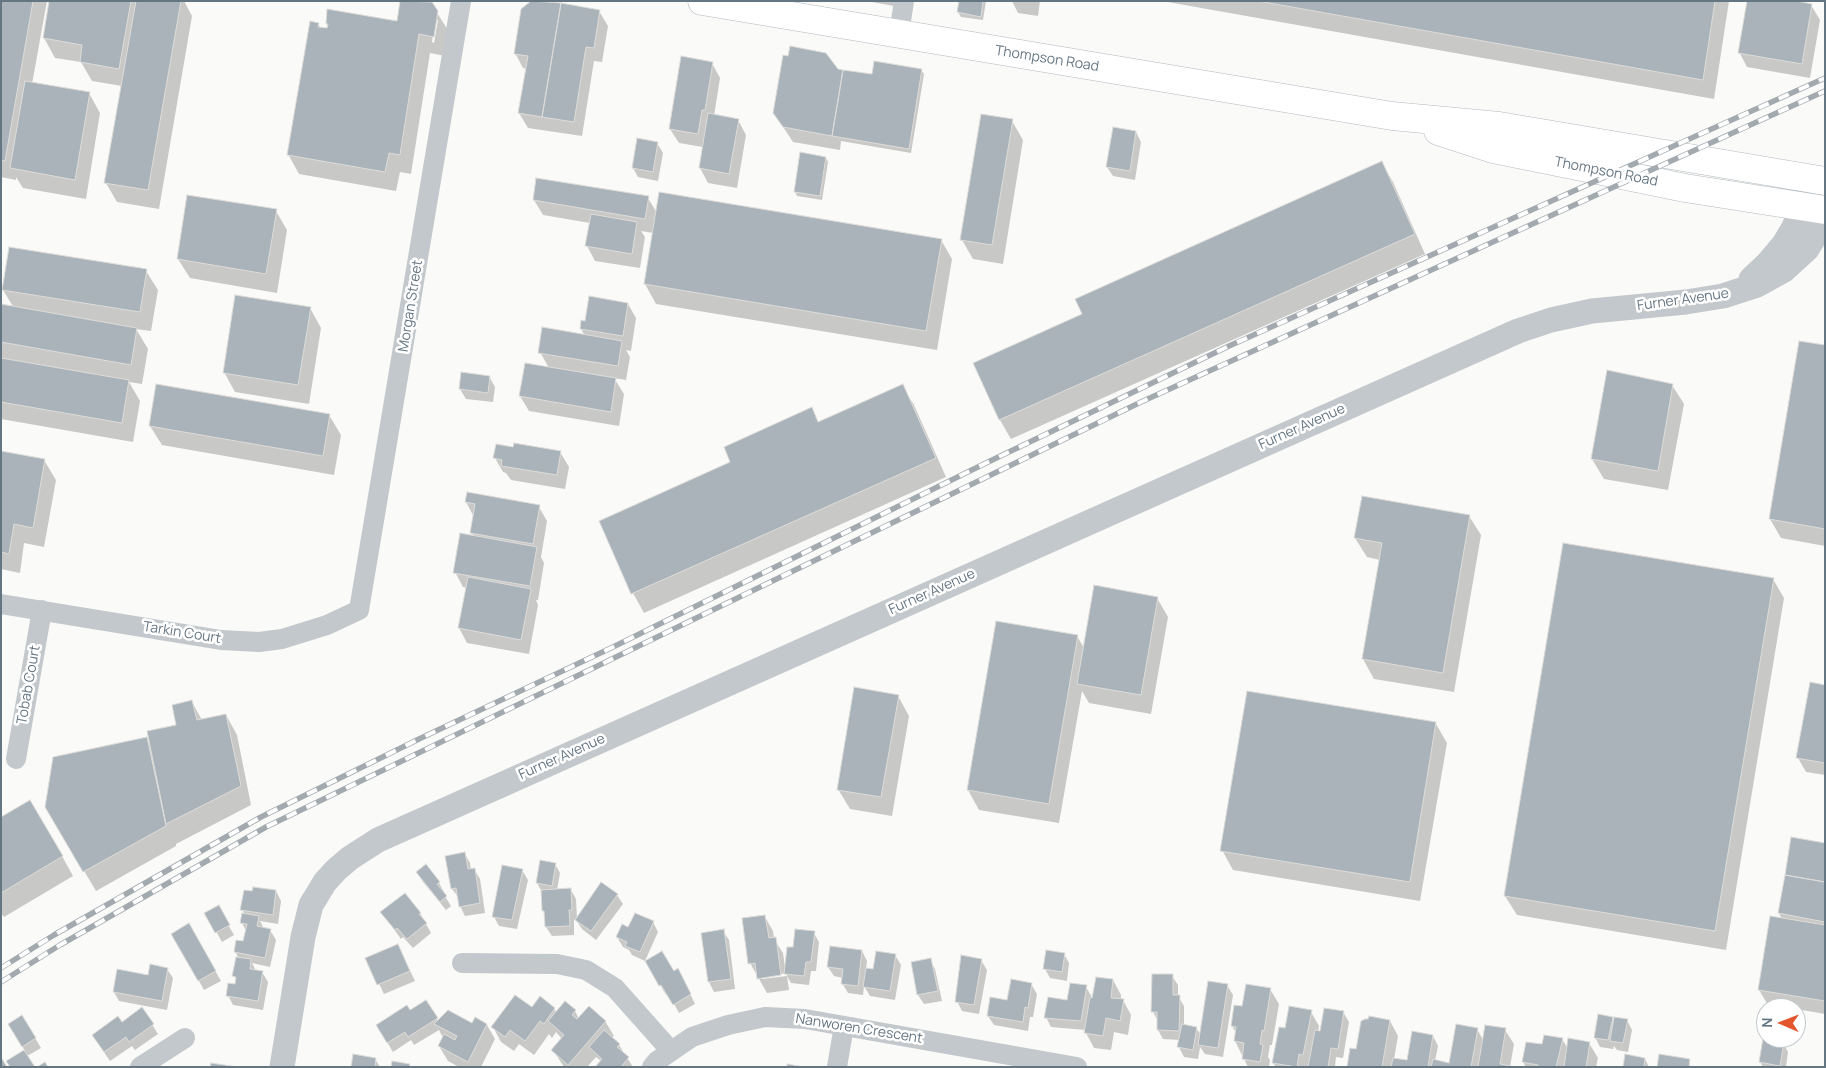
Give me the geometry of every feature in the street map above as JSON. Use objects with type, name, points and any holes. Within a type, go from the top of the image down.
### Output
[{"type":"main road","name":"Thompson Road","points":[[702,1],[1392,116],[1499,126],[1822,181]]},
{"type":"main road","name":"Thompson Road","points":[[1392,116],[1493,149],[1685,188],[1817,209]]},
{"type":"main road","points":[[1817,209],[1822,181]]},
{"type":"street","name":"Morgan Street","points":[[359,610],[461,1]]},
{"type":"street","points":[[899,34],[904,1]]},
{"type":"street","name":"Furner Avenue","points":[[282,1067],[304,932],[311,905],[325,882],[336,870],[350,858],[378,840],[1518,331],[1551,320],[1592,311],[1686,302],[1723,296],[1768,280],[1796,261],[1807,248],[1819,227],[1817,209]]},
{"type":"street","name":"Tarkin Court","points":[[1,604],[221,640],[259,642],[282,638],[327,625],[359,610]]},
{"type":"street","name":"Tobab Court","points":[[16,759],[42,610]]},
{"type":"street","points":[[462,963],[557,964],[586,970],[615,988],[671,1051]]},
{"type":"street","name":"Nanworen Crescent","points":[[652,1067],[692,1037],[728,1025],[765,1017],[805,1019],[1052,1065],[1077,1067]]},
{"type":"street","points":[[837,1067],[844,1026]]},
{"type":"street","points":[[140,1067],[186,1038]]},
{"type":"building","points":[[1,1],[33,1],[5,161],[1,160]]},
{"type":"building","points":[[49,1],[131,1],[119,69],[80,62],[82,45],[43,38]]},
{"type":"building","points":[[136,1],[181,1],[148,190],[104,183]]},
{"type":"building","points":[[400,1],[432,2],[438,11],[434,37],[419,34],[400,155],[389,153],[385,172],[287,155],[310,21],[319,23],[318,27],[327,28],[327,9],[397,21]]},
{"type":"building","points":[[531,1],[561,3],[542,117],[518,113],[528,56],[514,54],[521,9]]},
{"type":"building","points":[[959,1],[983,1],[981,17],[957,12]]},
{"type":"building","points":[[1258,1],[1715,1],[1703,80]]},
{"type":"building","points":[[1747,1],[1797,1],[1812,4],[1802,64],[1738,53]]},
{"type":"building","points":[[561,3],[600,10],[594,48],[586,47],[574,122],[542,117]]},
{"type":"building","points":[[790,46],[826,53],[838,69],[843,70],[832,136],[783,127],[773,113],[783,55],[788,56]]},
{"type":"building","points":[[681,56],[713,62],[705,110],[702,110],[698,134],[669,129]]},
{"type":"building","points":[[874,61],[922,69],[909,149],[832,136],[843,70],[872,74]]},
{"type":"building","points":[[25,81],[90,92],[75,180],[10,168]]},
{"type":"building","points":[[708,113],[739,119],[729,174],[699,168]]},
{"type":"building","points":[[981,114],[1013,119],[992,245],[960,240]]},
{"type":"building","points":[[1113,127],[1136,131],[1130,171],[1106,167]]},
{"type":"building","points":[[637,138],[658,142],[653,172],[632,168]]},
{"type":"building","points":[[800,152],[826,157],[820,196],[794,192]]},
{"type":"building","points":[[1382,161],[1415,234],[999,420],[973,363],[1082,314],[1075,299]]},
{"type":"building","points":[[536,178],[649,196],[645,219],[533,200]]},
{"type":"building","points":[[659,192],[942,239],[926,331],[644,284]]},
{"type":"building","points":[[187,195],[277,209],[266,274],[177,259]]},
{"type":"building","points":[[591,214],[637,222],[632,254],[585,246]]},
{"type":"building","points":[[9,247],[147,269],[140,312],[2,290]]},
{"type":"building","points":[[235,295],[311,307],[298,385],[223,373]]},
{"type":"building","points":[[589,296],[628,303],[623,336],[580,329],[581,320],[585,321]]},
{"type":"building","points":[[1,304],[137,328],[131,365],[1,342]]},
{"type":"building","points":[[542,327],[622,341],[618,366],[538,353]]},
{"type":"building","points":[[1799,341],[1825,345],[1825,529],[1769,519]]},
{"type":"building","points":[[1,358],[129,380],[122,423],[1,402]]},
{"type":"building","points":[[525,363],[616,378],[611,412],[519,396]]},
{"type":"building","points":[[1607,370],[1673,384],[1658,471],[1591,459]]},
{"type":"building","points":[[461,372],[490,376],[488,393],[459,389]]},
{"type":"building","points":[[156,384],[330,414],[323,456],[149,426]]},
{"type":"building","points":[[903,384],[936,458],[631,594],[599,521],[730,462],[724,447],[812,407],[818,422]]},
{"type":"building","points":[[514,443],[561,451],[557,475],[501,466],[502,460],[493,458],[496,444],[513,447]]},
{"type":"building","points":[[1,451],[45,459],[33,528],[14,524],[9,554],[1,552]]},
{"type":"building","points":[[467,492],[540,505],[533,544],[470,533],[475,504],[465,502]]},
{"type":"building","points":[[1362,496],[1470,515],[1443,673],[1362,659],[1382,543],[1354,538]]},
{"type":"building","points":[[460,533],[537,547],[530,586],[453,573]]},
{"type":"building","points":[[1563,543],[1774,578],[1715,931],[1504,896]]},
{"type":"building","points":[[468,577],[531,589],[521,640],[458,628]]},
{"type":"building","points":[[1094,585],[1158,597],[1141,695],[1077,684]]},
{"type":"building","points":[[996,621],[1078,635],[1049,804],[967,790]]},
{"type":"building","points":[[1810,682],[1825,685],[1825,763],[1796,758]]},
{"type":"building","points":[[854,687],[899,695],[881,797],[837,790]]},
{"type":"building","points":[[1247,691],[1436,722],[1410,882],[1220,851]]},
{"type":"building","points":[[192,700],[197,720],[226,714],[241,786],[166,824],[147,731],[176,725],[172,705]]},
{"type":"building","points":[[147,737],[166,826],[83,872],[45,807],[53,757]]},
{"type":"building","points":[[30,800],[63,856],[1,893],[1,817]]},
{"type":"building","points":[[1791,837],[1825,843],[1825,882],[1785,875]]},
{"type":"building","points":[[465,852],[468,869],[475,868],[480,903],[459,907],[456,888],[451,889],[445,856]]},
{"type":"building","points":[[540,860],[556,863],[552,886],[536,883]]},
{"type":"building","points":[[426,864],[440,882],[437,884],[447,896],[440,902],[416,872]]},
{"type":"building","points":[[502,865],[523,869],[512,920],[492,917]]},
{"type":"building","points":[[1785,875],[1825,882],[1825,922],[1778,913]]},
{"type":"building","points":[[601,882],[618,894],[591,931],[575,920]]},
{"type":"building","points":[[253,887],[276,890],[273,915],[240,910],[244,890],[252,891]]},
{"type":"building","points":[[571,888],[572,910],[569,910],[570,926],[545,927],[541,890]]},
{"type":"building","points":[[405,893],[427,923],[407,939],[397,928],[395,930],[380,912]]},
{"type":"building","points":[[219,905],[230,925],[215,933],[204,913]]},
{"type":"building","points":[[242,913],[259,916],[257,926],[271,929],[265,958],[234,952],[236,940],[243,941],[247,924],[240,923]]},
{"type":"building","points":[[635,913],[654,921],[640,952],[625,946],[627,942],[616,937],[622,924],[628,927]]},
{"type":"building","points":[[765,915],[769,938],[776,937],[781,975],[757,979],[755,963],[748,964],[742,918]]},
{"type":"building","points":[[1770,916],[1825,925],[1825,1001],[1758,990]]},
{"type":"building","points":[[189,923],[216,971],[198,981],[171,934]]},
{"type":"building","points":[[724,929],[731,979],[708,982],[701,933]]},
{"type":"building","points":[[795,929],[815,931],[811,962],[806,962],[804,976],[784,974],[787,947],[793,947]]},
{"type":"building","points":[[398,944],[410,971],[377,985],[365,958]]},
{"type":"building","points":[[830,946],[862,950],[858,986],[841,984],[843,969],[827,967]]},
{"type":"building","points":[[1046,950],[1065,953],[1062,972],[1043,969]]},
{"type":"building","points":[[662,951],[674,971],[678,968],[691,994],[673,1005],[661,985],[659,986],[645,961]]},
{"type":"building","points":[[876,951],[896,954],[890,991],[863,987],[866,968],[873,969]]},
{"type":"building","points":[[961,955],[982,959],[974,1005],[955,1002]]},
{"type":"building","points":[[236,957],[251,959],[250,969],[263,971],[258,1001],[226,996],[228,983],[235,984],[236,977],[232,976]]},
{"type":"building","points":[[931,958],[938,991],[917,995],[911,962]]},
{"type":"building","points":[[150,964],[168,968],[162,1001],[113,992],[117,969],[148,975]]},
{"type":"building","points":[[1152,974],[1173,974],[1173,995],[1180,995],[1179,1031],[1157,1030],[1157,1012],[1151,1012]]},
{"type":"building","points":[[1096,977],[1113,979],[1111,998],[1124,999],[1120,1021],[1106,1018],[1103,1036],[1084,1033],[1090,997],[1092,998]]},
{"type":"building","points":[[1011,979],[1032,983],[1028,1008],[1025,1007],[1023,1022],[987,1016],[990,997],[1007,1000]]},
{"type":"building","points":[[1208,981],[1228,984],[1218,1048],[1198,1045]]},
{"type":"building","points":[[1070,983],[1087,985],[1081,1021],[1044,1018],[1048,997],[1067,1000]]},
{"type":"building","points":[[1246,984],[1271,988],[1264,1031],[1262,1030],[1260,1044],[1263,1045],[1260,1062],[1242,1059],[1244,1043],[1234,1041],[1236,1027],[1231,1026],[1234,1005],[1242,1006]]},
{"type":"building","points":[[515,995],[532,1007],[540,996],[555,1008],[544,1024],[540,1021],[525,1041],[510,1030],[505,1037],[491,1027]]},
{"type":"building","points":[[426,1000],[438,1018],[408,1037],[405,1032],[387,1043],[376,1025],[407,1005],[410,1010]]},
{"type":"building","points":[[565,1001],[576,1010],[572,1015],[577,1019],[589,1006],[606,1021],[568,1065],[551,1050],[564,1035],[548,1021]]},
{"type":"building","points":[[1289,1006],[1312,1010],[1303,1055],[1299,1054],[1297,1067],[1272,1063],[1279,1027],[1285,1028]]},
{"type":"building","points":[[142,1007],[154,1024],[129,1042],[126,1037],[104,1052],[92,1035],[118,1016],[122,1022]]},
{"type":"building","points":[[1324,1008],[1344,1011],[1338,1049],[1331,1048],[1328,1067],[1308,1067],[1315,1030],[1320,1031]]},
{"type":"building","points":[[448,1010],[472,1023],[475,1017],[487,1024],[468,1062],[438,1046],[444,1034],[455,1040],[457,1036],[434,1024]]},
{"type":"building","points":[[1598,1014],[1613,1017],[1608,1040],[1594,1038]]},
{"type":"building","points":[[22,1015],[36,1038],[22,1047],[8,1024]]},
{"type":"building","points":[[1369,1016],[1390,1020],[1382,1067],[1347,1067],[1350,1048],[1356,1049],[1361,1021],[1368,1019]]},
{"type":"building","points":[[1614,1017],[1628,1019],[1623,1043],[1610,1041]]},
{"type":"building","points":[[1182,1024],[1197,1027],[1193,1050],[1177,1047]]},
{"type":"building","points":[[1456,1024],[1478,1028],[1471,1067],[1431,1067],[1433,1059],[1449,1063]]},
{"type":"building","points":[[1485,1025],[1506,1028],[1500,1064],[1516,1067],[1478,1067]]},
{"type":"building","points":[[604,1030],[620,1044],[617,1047],[629,1057],[621,1067],[595,1067],[602,1059],[589,1047]]},
{"type":"building","points":[[1412,1031],[1433,1035],[1428,1067],[1391,1067],[1393,1058],[1407,1060]]},
{"type":"building","points":[[1544,1035],[1563,1038],[1556,1067],[1538,1067],[1538,1065],[1522,1062],[1526,1042],[1542,1044]]},
{"type":"building","points":[[1568,1038],[1590,1042],[1586,1067],[1564,1067]]},
{"type":"building","points":[[1761,1048],[1783,1048],[1780,1066],[1759,1062]]},
{"type":"building","points":[[24,1050],[35,1067],[10,1067],[6,1061]]},
{"type":"building","points":[[353,1054],[376,1058],[375,1067],[351,1067]]},
{"type":"building","points":[[1625,1054],[1645,1058],[1644,1067],[1623,1067]]},
{"type":"building","points":[[1659,1054],[1690,1059],[1689,1067],[1657,1067]]},
{"type":"building","points":[[1,1057],[7,1067],[1,1067]]},
{"type":"building","points":[[392,1061],[410,1064],[409,1067],[391,1067]]},
{"type":"building","points":[[45,1062],[48,1067],[37,1067]]},
{"type":"building","points":[[211,1063],[238,1067],[210,1067]]},
{"type":"building","points":[[787,1064],[804,1067],[787,1067]]},
{"type":"railway","points":[[1,968],[54,935],[261,817],[419,739],[613,647],[986,463],[1229,346],[1825,78]]},
{"type":"railway","points":[[1,982],[60,945],[266,827],[1141,402],[1825,91]]}]
